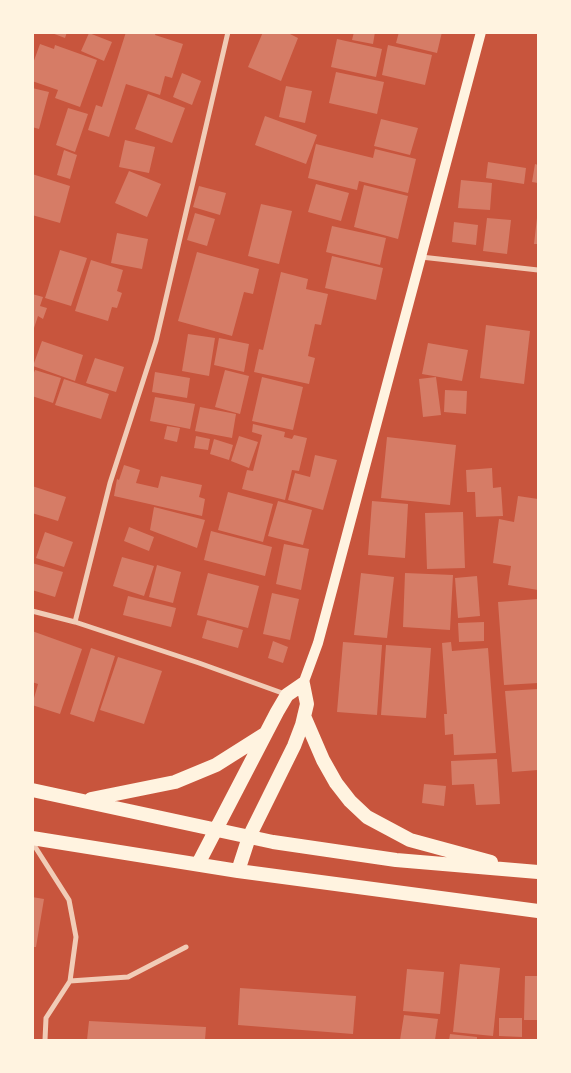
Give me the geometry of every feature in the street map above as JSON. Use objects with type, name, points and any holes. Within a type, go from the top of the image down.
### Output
[{"type":"highway","points":[[198,864],[287,696],[303,684],[307,704],[302,725],[294,746],[249,837],[238,871]]},
{"type":"highway","points":[[304,716],[319,752],[336,783],[350,801],[367,817],[410,840],[523,871]]},
{"type":"highway","points":[[85,800],[182,779],[216,765],[267,732]]},
{"type":"highway","points":[[32,790],[249,837],[396,860],[538,872]]},
{"type":"highway","points":[[32,838],[238,871],[538,911]]},
{"type":"main road","points":[[303,684],[318,644],[481,32]]},
{"type":"street","points":[[75,622],[110,482],[156,341],[228,32]]},
{"type":"street","points":[[421,257],[538,270]]},
{"type":"street","points":[[32,611],[75,622],[198,663],[287,696]]},
{"type":"street","points":[[32,842],[69,900],[76,937],[70,981],[46,1018],[45,1040]]},
{"type":"street","points":[[70,981],[128,976],[186,947]]},
{"type":"building","points":[[49,32],[67,32],[65,38]]},
{"type":"building","points":[[126,32],[156,32],[155,35],[183,44],[172,78],[165,76],[160,95],[126,84],[109,137],[88,130],[96,105],[102,107]]},
{"type":"building","points":[[263,32],[286,32],[298,38],[281,81],[248,67]]},
{"type":"building","points":[[354,32],[375,32],[373,44],[352,40]]},
{"type":"building","points":[[399,32],[442,32],[437,53],[396,43]]},
{"type":"building","points":[[89,33],[112,42],[104,61],[81,51]]},
{"type":"building","points":[[337,39],[382,49],[376,77],[331,67]]},
{"type":"building","points":[[40,44],[54,49],[55,45],[97,60],[80,107],[55,98],[58,90],[32,81],[32,66]]},
{"type":"building","points":[[388,45],[432,55],[425,85],[382,75]]},
{"type":"building","points":[[336,72],[384,82],[377,114],[329,103]]},
{"type":"building","points":[[182,73],[201,81],[192,105],[173,97]]},
{"type":"building","points":[[286,86],[312,91],[305,123],[279,117]]},
{"type":"building","points":[[32,88],[49,92],[39,129],[32,127]]},
{"type":"building","points":[[148,94],[185,108],[172,143],[135,129]]},
{"type":"building","points":[[68,108],[88,114],[75,152],[56,145]]},
{"type":"building","points":[[265,116],[317,135],[306,164],[255,145]]},
{"type":"building","points":[[381,119],[418,128],[410,155],[374,146]]},
{"type":"building","points":[[125,140],[155,147],[149,173],[119,167]]},
{"type":"building","points":[[316,144],[373,158],[375,149],[416,159],[408,193],[359,181],[357,190],[308,178]]},
{"type":"building","points":[[64,150],[77,155],[70,179],[57,175]]},
{"type":"building","points":[[488,162],[526,168],[524,184],[486,178]]},
{"type":"building","points":[[535,164],[538,165],[538,183],[532,182]]},
{"type":"building","points":[[129,171],[161,184],[147,217],[115,203]]},
{"type":"building","points":[[32,174],[70,186],[60,223],[32,215]]},
{"type":"building","points":[[461,180],[492,183],[490,210],[458,208]]},
{"type":"building","points":[[316,184],[349,193],[341,221],[308,212]]},
{"type":"building","points":[[364,185],[408,196],[398,239],[354,227]]},
{"type":"building","points":[[199,186],[226,193],[220,215],[193,207]]},
{"type":"building","points":[[261,204],[292,211],[279,264],[248,256]]},
{"type":"building","points":[[195,213],[215,219],[207,246],[187,240]]},
{"type":"building","points":[[487,218],[511,220],[507,254],[483,251]]},
{"type":"building","points":[[537,218],[538,244],[534,244]]},
{"type":"building","points":[[454,222],[478,225],[476,245],[452,242]]},
{"type":"building","points":[[332,226],[386,238],[380,265],[326,252]]},
{"type":"building","points":[[117,233],[148,239],[142,269],[111,263]]},
{"type":"building","points":[[60,250],[87,258],[71,306],[45,298]]},
{"type":"building","points":[[197,252],[259,269],[253,294],[244,292],[232,336],[178,321]]},
{"type":"building","points":[[332,256],[383,268],[376,300],[325,288]]},
{"type":"building","points":[[91,260],[123,270],[117,291],[122,293],[117,308],[112,307],[108,321],[75,311]]},
{"type":"building","points":[[281,272],[308,279],[306,289],[328,294],[321,325],[315,324],[308,356],[315,358],[309,384],[254,372],[259,349],[263,350]]},
{"type":"building","points":[[32,294],[43,297],[40,306],[47,308],[43,319],[38,316],[33,331]]},
{"type":"building","points":[[486,325],[530,331],[524,384],[480,378]]},
{"type":"building","points":[[188,334],[215,338],[209,376],[182,371]]},
{"type":"building","points":[[219,338],[249,344],[244,372],[214,365]]},
{"type":"building","points":[[42,341],[83,355],[75,381],[33,366]]},
{"type":"building","points":[[428,343],[468,350],[462,381],[422,374]]},
{"type":"building","points":[[95,358],[124,367],[116,392],[86,383]]},
{"type":"building","points":[[35,370],[61,378],[53,403],[32,396],[32,378]]},
{"type":"building","points":[[225,370],[249,376],[240,414],[215,407]]},
{"type":"building","points":[[155,372],[190,378],[187,398],[152,392]]},
{"type":"building","points":[[262,377],[303,387],[293,430],[252,421]]},
{"type":"building","points":[[436,377],[441,415],[423,417],[419,379]]},
{"type":"building","points":[[64,379],[109,394],[101,419],[55,405]]},
{"type":"building","points":[[445,390],[467,391],[466,414],[444,412]]},
{"type":"building","points":[[155,397],[195,404],[190,429],[150,421]]},
{"type":"building","points":[[200,407],[236,414],[232,438],[195,431]]},
{"type":"building","points":[[253,424],[285,432],[284,437],[292,439],[294,435],[307,438],[299,471],[292,470],[285,500],[242,489],[247,470],[253,471],[262,435],[252,432]]},
{"type":"building","points":[[167,426],[180,428],[177,442],[164,439]]},
{"type":"building","points":[[196,436],[210,439],[208,450],[194,448]]},
{"type":"building","points":[[239,436],[258,442],[249,468],[231,461]]},
{"type":"building","points":[[387,437],[456,445],[450,505],[381,498]]},
{"type":"building","points":[[214,439],[233,445],[229,460],[210,454]]},
{"type":"building","points":[[315,455],[337,460],[323,510],[288,500],[295,473],[310,477]]},
{"type":"building","points":[[124,465],[140,470],[136,483],[158,488],[161,476],[202,485],[199,497],[205,499],[202,516],[114,496],[117,479],[119,480]]},
{"type":"building","points":[[492,468],[493,488],[501,487],[503,516],[476,517],[475,492],[467,492],[466,470]]},
{"type":"building","points":[[32,486],[66,497],[58,521],[32,513]]},
{"type":"building","points":[[228,492],[273,504],[263,542],[218,530]]},
{"type":"building","points":[[518,496],[538,499],[538,590],[508,585],[511,566],[493,563],[499,519],[514,522]]},
{"type":"building","points":[[278,501],[312,510],[303,545],[268,536]]},
{"type":"building","points":[[372,501],[408,504],[405,558],[368,555]]},
{"type":"building","points":[[154,507],[205,520],[197,548],[150,530]]},
{"type":"building","points":[[463,512],[465,568],[427,569],[425,513]]},
{"type":"building","points":[[129,527],[154,537],[149,551],[124,541]]},
{"type":"building","points":[[211,531],[272,547],[265,576],[204,560]]},
{"type":"building","points":[[45,532],[73,542],[64,567],[36,558]]},
{"type":"building","points":[[284,544],[309,549],[301,590],[276,584]]},
{"type":"building","points":[[122,557],[154,566],[144,596],[113,586]]},
{"type":"building","points":[[32,563],[63,572],[55,597],[32,590]]},
{"type":"building","points":[[157,565],[181,572],[173,603],[149,597]]},
{"type":"building","points":[[208,573],[259,586],[248,628],[197,615]]},
{"type":"building","points":[[361,573],[394,577],[387,638],[354,635]]},
{"type":"building","points":[[405,573],[453,575],[450,630],[403,627]]},
{"type":"building","points":[[477,576],[480,616],[458,618],[455,578]]},
{"type":"building","points":[[272,593],[299,599],[290,640],[263,634]]},
{"type":"building","points":[[128,596],[176,608],[171,627],[123,615]]},
{"type":"building","points":[[538,599],[538,683],[504,685],[498,602]]},
{"type":"building","points":[[207,620],[243,630],[238,648],[202,638]]},
{"type":"building","points":[[484,622],[484,641],[459,642],[458,623]]},
{"type":"building","points":[[32,631],[82,649],[60,714],[32,705],[38,684],[32,682]]},
{"type":"building","points":[[273,641],[288,647],[283,663],[268,658]]},
{"type":"building","points":[[343,642],[382,645],[377,715],[337,712]]},
{"type":"building","points":[[451,642],[452,651],[488,648],[496,753],[454,755],[453,734],[445,735],[444,714],[447,714],[442,643]]},
{"type":"building","points":[[386,645],[431,648],[426,718],[381,715]]},
{"type":"building","points":[[91,648],[115,656],[94,722],[70,714]]},
{"type":"building","points":[[118,657],[162,671],[144,724],[100,710]]},
{"type":"building","points":[[538,689],[538,770],[512,772],[505,691]]},
{"type":"building","points":[[497,759],[500,804],[476,805],[474,784],[452,785],[451,761]]},
{"type":"building","points":[[424,784],[446,786],[444,806],[422,803]]},
{"type":"building","points":[[32,897],[44,899],[36,947],[32,947]]},
{"type":"building","points":[[460,964],[500,968],[493,1036],[453,1032]]},
{"type":"building","points":[[407,969],[444,972],[440,1014],[403,1011]]},
{"type":"building","points":[[525,976],[538,976],[538,1020],[524,1020]]},
{"type":"building","points":[[240,988],[356,996],[353,1034],[238,1025]]},
{"type":"building","points":[[404,1015],[438,1019],[435,1040],[400,1040]]},
{"type":"building","points":[[499,1018],[522,1018],[522,1037],[499,1036]]},
{"type":"building","points":[[89,1021],[206,1027],[205,1040],[87,1040]]},
{"type":"building","points":[[450,1034],[477,1037],[477,1040],[449,1040]]}]
